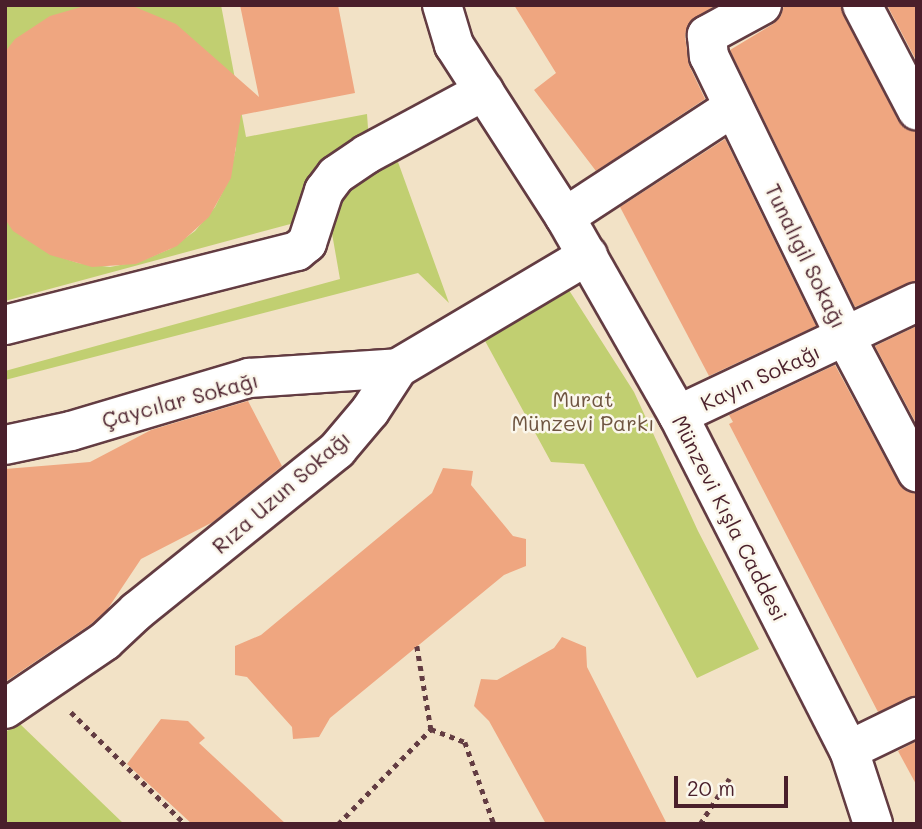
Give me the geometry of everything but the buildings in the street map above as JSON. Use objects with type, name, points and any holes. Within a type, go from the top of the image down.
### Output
[{"type":"street","name":"Münzevi Kışla Caddesi","points":[[442,5],[454,45],[588,254],[678,415],[849,750],[873,824]]},
{"type":"street","name":"Tunalıgil Sokağı","points":[[761,5],[707,35],[709,55],[846,338],[917,472]]},
{"type":"street","points":[[862,5],[917,110]]},
{"type":"street","points":[[5,325],[296,251],[307,243],[324,191],[336,175],[367,154],[484,91]]},
{"type":"street","points":[[565,217],[733,107]]},
{"type":"street","name":"Rıza Uzun Sokağı","points":[[5,709],[105,641],[137,611],[337,450],[370,411],[398,368],[588,254]]},
{"type":"street","name":"Kayın Sokağı","points":[[678,415],[846,338],[917,302]]},
{"type":"street","name":"Çaycılar Sokağı","points":[[5,444],[71,431],[249,378],[398,368]]},
{"type":"street","points":[[849,750],[917,717]]},
{"type":"path","points":[[416,646],[431,729]]},
{"type":"path","points":[[43,684],[185,824]]},
{"type":"path","points":[[338,824],[431,729]]},
{"type":"path","points":[[431,729],[465,742],[494,824]]},
{"type":"path","points":[[700,824],[729,779]]},
{"type":"green space","points":[[5,5],[221,5],[246,137],[367,114],[369,142],[298,222],[5,301],[5,219],[48,253],[78,263],[110,267],[141,261],[170,249],[195,231],[215,207],[229,179],[236,148],[235,117],[5,55]]},
{"type":"green space","points":[[398,162],[449,303],[418,273],[5,380],[5,371],[340,279],[330,222],[341,196],[378,167]]},
{"type":"green space","name":"Murat Münzevi Parkı","points":[[567,287],[634,392],[698,531],[759,649],[697,678],[584,464],[551,462],[484,339]]},
{"type":"green space","points":[[20,724],[124,824],[5,824],[5,732]]}]
